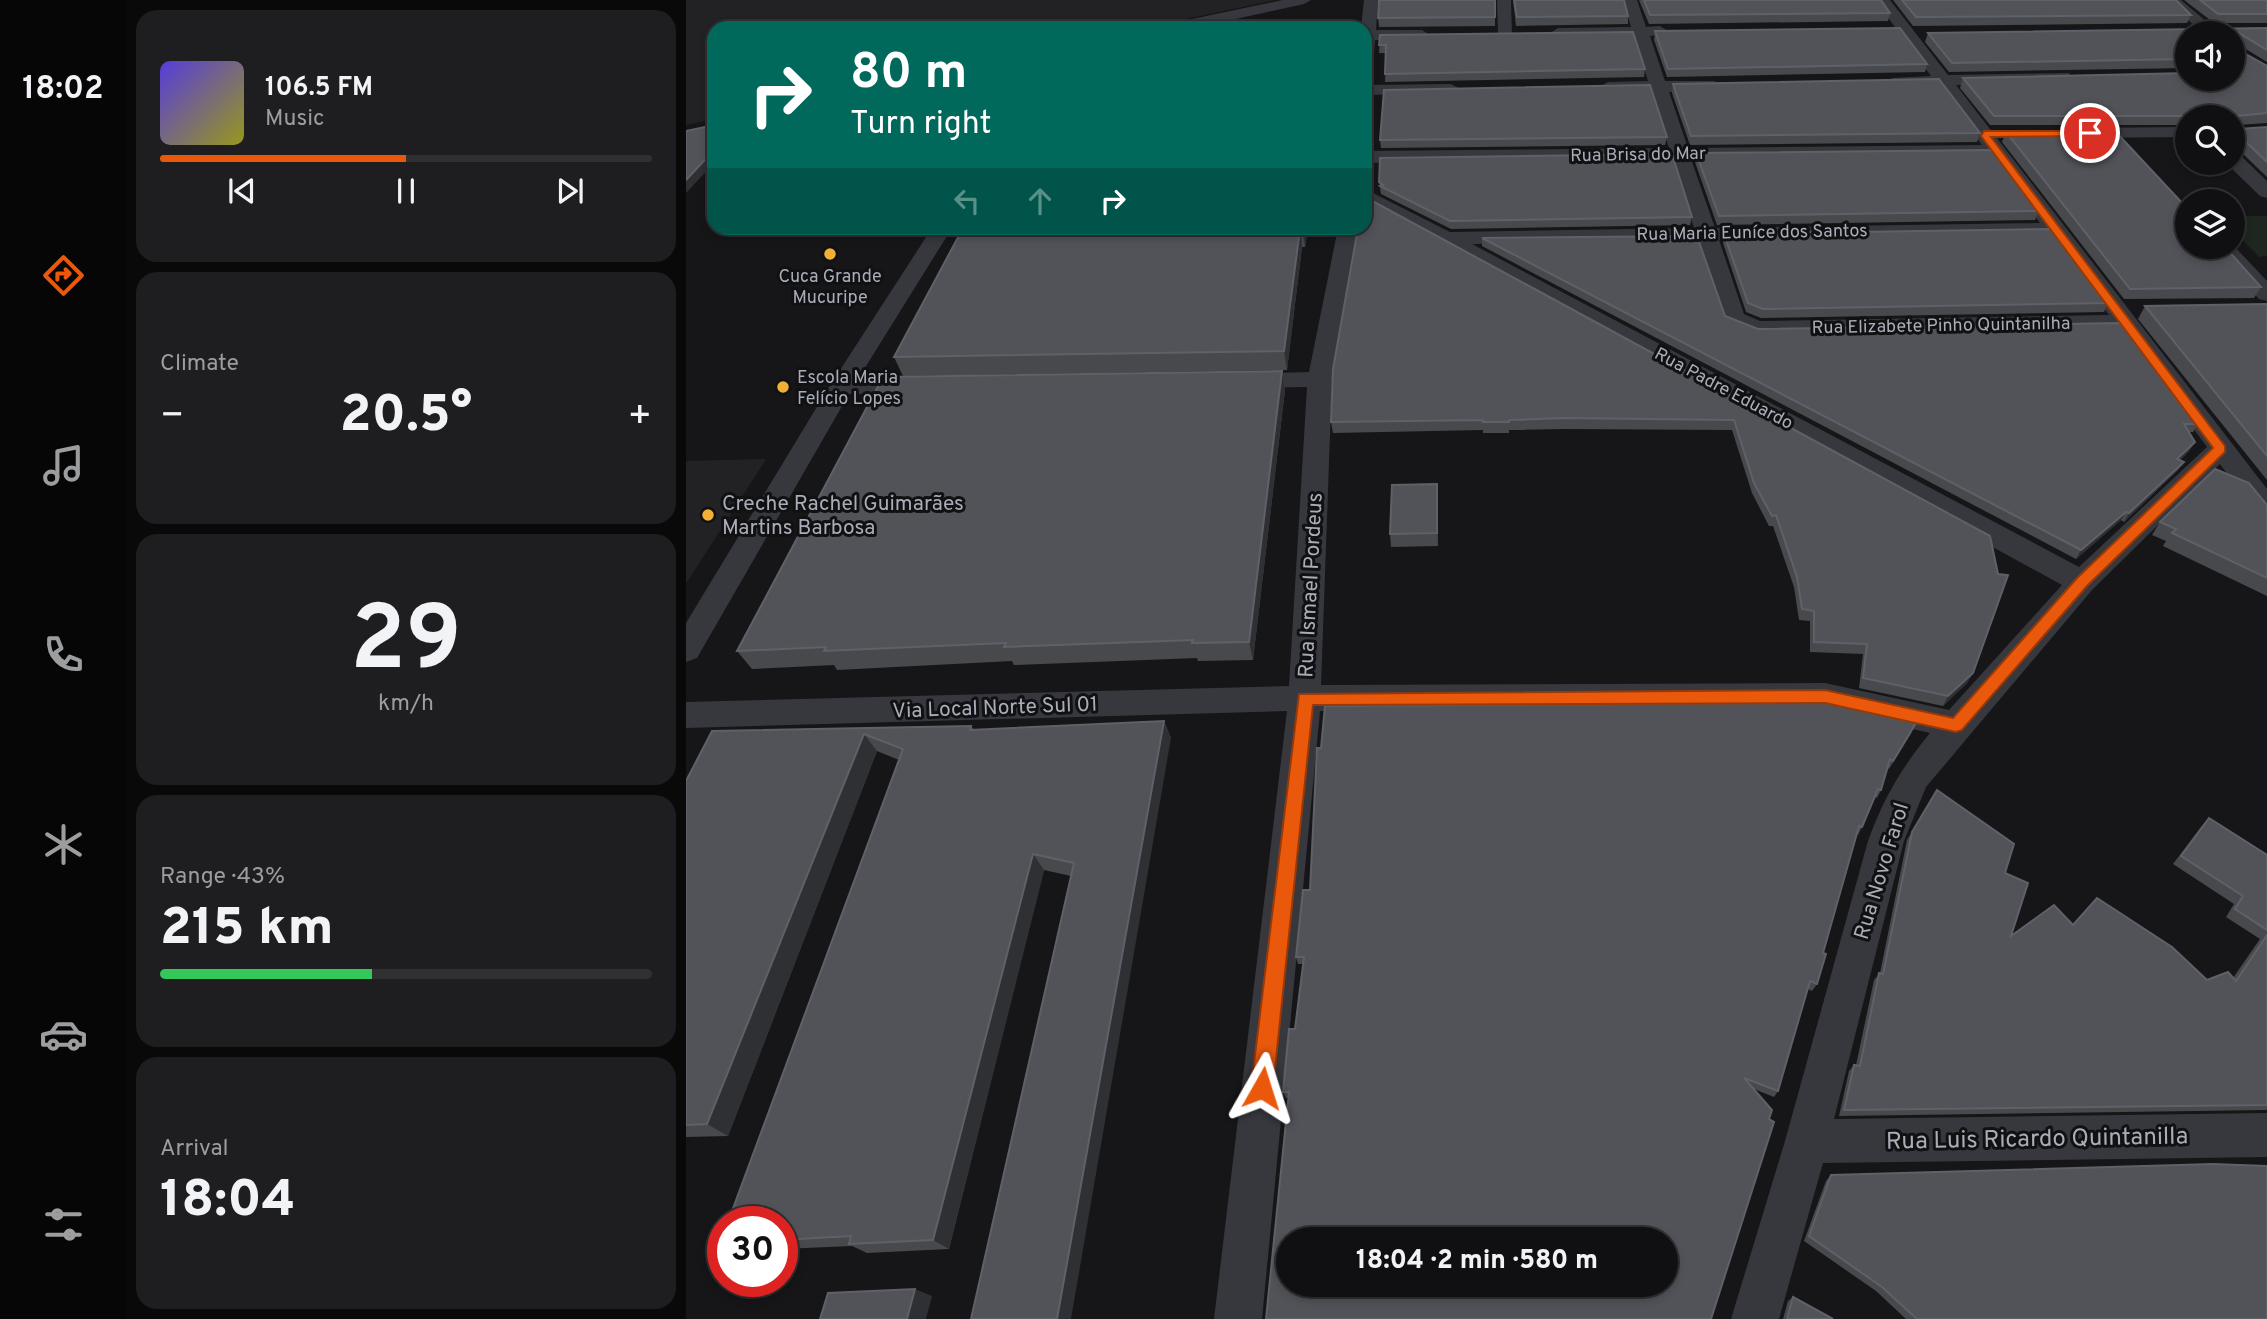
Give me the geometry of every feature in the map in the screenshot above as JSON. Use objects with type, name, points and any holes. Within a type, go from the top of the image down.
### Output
[{"type":"street","points":[[1206,21],[1304,0]]},
{"type":"street","points":[[1369,21],[1371,0]]},
{"type":"street","points":[[1504,0],[1505,34]]},
{"type":"street","points":[[1630,0],[1707,232]]},
{"type":"street","points":[[1882,0],[1901,31],[2056,229],[2129,313],[2220,449],[2267,508]]},
{"type":"street","points":[[2172,0],[2197,21]]},
{"type":"street","points":[[1546,33],[1682,31]]},
{"type":"street","points":[[1901,31],[1935,34]]},
{"type":"street","points":[[1372,35],[1437,34]]},
{"type":"street","points":[[1873,82],[2075,77]]},
{"type":"street","points":[[1588,88],[1738,86]]},
{"type":"street","points":[[1372,90],[1462,89]]},
{"type":"street","points":[[2064,133],[2175,132]]},
{"type":"street","points":[[2117,133],[2135,152]]},
{"type":"street","name":"Rua Brisa do Mar","points":[[1372,157],[1679,153],[1990,142],[2011,134]]},
{"type":"street","points":[[2245,171],[2267,192]]},
{"type":"street","name":"Rua Padre Eduardo","points":[[1372,199],[2082,582]]},
{"type":"street","name":"Rua Maria Euníce dos Santos","points":[[1449,238],[1707,232],[2056,229]]},
{"type":"street","name":"Rua Elizabete Pinho Quintanilha","points":[[1707,232],[1734,318],[1756,328],[2129,313]]},
{"type":"street","points":[[686,650],[841,387],[938,235]]},
{"type":"street","name":"Rua Ismael Pordeus","points":[[1238,1319],[1305,698],[1320,379],[1347,235]]},
{"type":"street","points":[[2231,259],[2262,303]]},
{"type":"street","points":[[1213,381],[1320,379]]},
{"type":"street","points":[[841,387],[937,386]]},
{"type":"street","name":"Rua Novo Farol","points":[[1755,1319],[1807,1141],[1886,841],[1899,804],[1916,774],[1956,725],[2082,582],[2220,449]]},
{"type":"street","name":"Via Local Norte Sul 01","points":[[686,715],[1305,698],[1825,696],[1956,725]]},
{"type":"street","name":"Rua Luis Ricardo Quintanilla","points":[[1807,1141],[2267,1135]]},
{"type":"shaded area","points":[[686,0],[1276,0],[1177,21],[707,21],[707,120],[686,125]]},
{"type":"shaded area","points":[[2245,216],[2267,216],[2267,256],[2259,257],[2245,242]]},
{"type":"shaded area","name":"Creche Rachel Guimarães Martins Barbosa","points":[[766,459],[695,570],[686,583],[686,461]]},
{"type":"building","points":[[1379,0],[1495,0],[1495,17],[1378,18]]},
{"type":"building","points":[[1514,0],[1624,0],[1628,16],[1517,17]]},
{"type":"building","points":[[1644,0],[1881,0],[1890,13],[1650,15]]},
{"type":"building","points":[[1902,0],[2176,0],[2191,15],[1916,17]]},
{"type":"building","points":[[2200,0],[2267,0],[2267,14],[2218,14]]},
{"type":"building","points":[[1900,28],[1927,64],[1668,69],[1655,31]]},
{"type":"building","points":[[2245,28],[2267,28],[2267,50],[2245,37]]},
{"type":"building","points":[[2175,29],[2175,59],[1952,63],[1928,33]]},
{"type":"building","points":[[1633,32],[1645,69],[1385,74],[1386,45],[1379,45],[1380,35]]},
{"type":"building","points":[[2245,54],[2267,66],[2267,113],[2245,115],[2245,105],[2175,105],[2175,116],[1994,116],[1963,78],[2175,73],[2175,91],[2245,91]]},
{"type":"building","points":[[1939,79],[1980,133],[1691,136],[1673,84]]},
{"type":"building","points":[[1650,85],[1667,137],[1380,140],[1384,90]]},
{"type":"building","points":[[707,127],[707,158],[686,180],[686,131]]},
{"type":"building","points":[[2267,127],[2267,162],[2247,143],[2245,129]]},
{"type":"building","points":[[2115,131],[2175,195],[2175,259],[2236,259],[2261,287],[2130,289],[2006,132]]},
{"type":"building","points":[[1992,150],[2039,211],[1719,216],[1696,153]]},
{"type":"building","points":[[1672,154],[1692,217],[1450,221],[1380,186],[1383,185],[1379,182],[1380,158]]},
{"type":"building","points":[[1372,201],[1990,536],[1998,574],[2008,575],[1973,673],[1948,696],[1863,678],[1867,644],[1814,642],[1814,611],[1802,609],[1797,577],[1776,515],[1772,516],[1754,483],[1734,420],[1564,418],[1509,422],[1331,422],[1333,369],[1357,235],[1372,235]]},
{"type":"building","points":[[2052,229],[2108,303],[1763,309],[1748,303],[1724,234]]},
{"type":"building","points":[[959,235],[1299,235],[1284,351],[894,357]]},
{"type":"building","points":[[1697,236],[1725,316],[1758,329],[2122,323],[2198,424],[2184,424],[2195,442],[2177,459],[2184,462],[2129,513],[2126,512],[2081,550],[1482,238]]},
{"type":"building","points":[[2267,304],[2267,456],[2145,306]]},
{"type":"building","points":[[1282,371],[1249,642],[1192,643],[1193,640],[1004,647],[1006,643],[824,651],[826,647],[737,651],[883,377]]},
{"type":"building","points":[[2215,469],[2249,483],[2267,505],[2267,578],[2172,533],[2176,529],[2160,522]]},
{"type":"building","points":[[1437,484],[1437,533],[1390,534],[1392,485]]},
{"type":"building","points":[[1828,703],[1916,723],[1893,761],[1890,759],[1881,790],[1878,789],[1862,827],[1859,826],[1823,953],[1826,954],[1817,984],[1810,981],[1778,1091],[1744,1078],[1772,1110],[1769,1119],[1774,1122],[1711,1319],[1266,1319],[1289,1092],[1283,1092],[1289,1029],[1295,1029],[1304,957],[1296,957],[1303,890],[1310,890],[1317,748],[1321,748],[1325,706]]},
{"type":"building","points":[[1164,721],[1057,1319],[971,1319],[1074,863],[1033,854],[933,1240],[849,1244],[851,1236],[798,1239],[798,1206],[734,1206],[903,749],[864,734],[707,1124],[686,1125],[686,781],[712,731],[971,726],[970,730]]},
{"type":"building","points":[[1937,790],[2014,844],[2005,873],[2028,883],[2011,936],[2054,905],[2073,925],[2097,898],[2172,947],[2207,980],[2228,972],[2236,981],[2267,935],[2267,1105],[1844,1110],[1854,1065],[1860,1066],[1879,973],[1883,974],[1912,832]]},
{"type":"building","points":[[2209,818],[2267,855],[2267,930],[2235,909],[2243,896],[2181,856]]},
{"type":"building","points":[[2213,1164],[2267,1166],[2267,1319],[1917,1319],[1882,1287],[1809,1236],[1831,1175]]},
{"type":"building","points":[[915,1289],[907,1319],[820,1319],[828,1293]]},
{"type":"building","points":[[1793,1297],[1833,1319],[1787,1319]]},
{"type":"place","name":"Cuca Grande Mucuripe","points":[[830,254]]},
{"type":"place","name":"Escola Maria Felício Lopes","points":[[783,387]]},
{"type":"place","name":"Creche Rachel Guimarães Martins Barbosa","points":[[708,515]]},
{"type":"route","points":[[1262,1088],[1302,746],[1305,698],[1825,696],[1956,725],[2082,582],[2220,449],[1984,134],[2090,133]]}]
